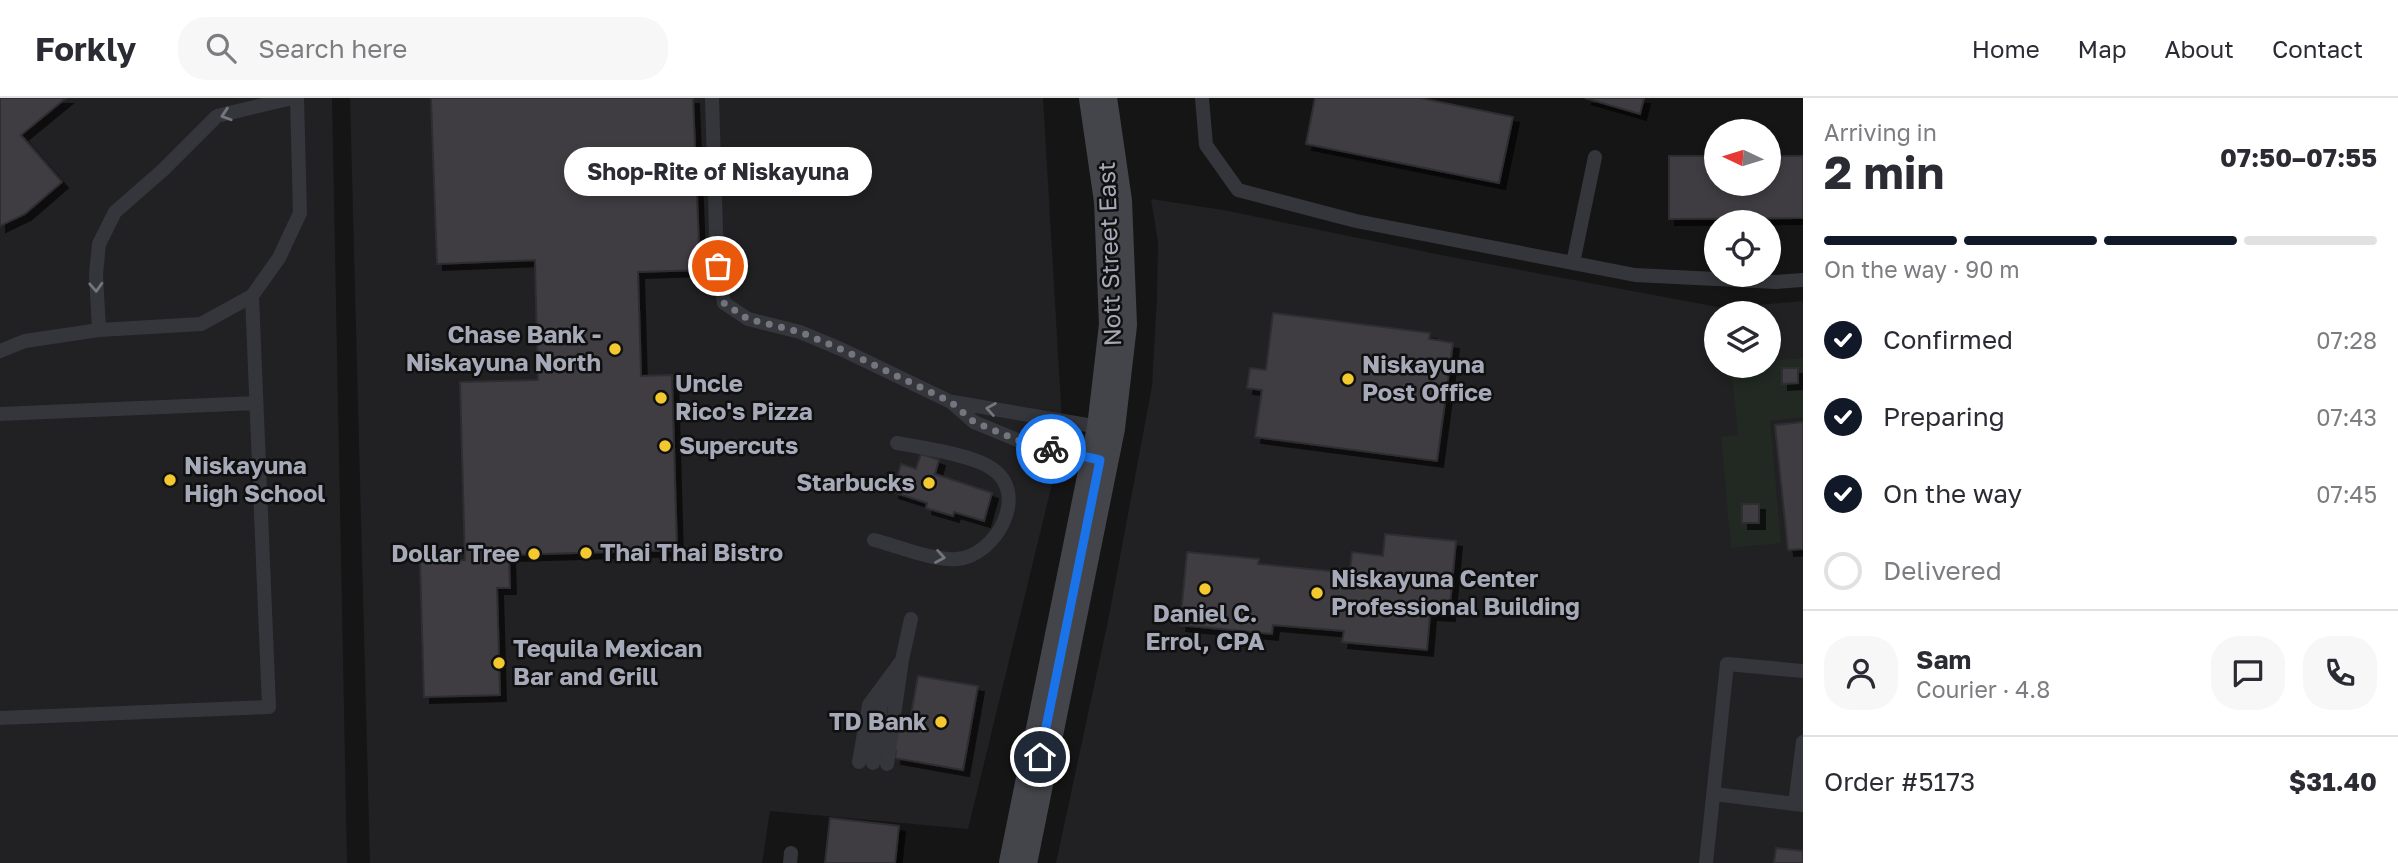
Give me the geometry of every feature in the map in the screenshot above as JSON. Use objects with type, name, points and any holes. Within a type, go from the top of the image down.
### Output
[{"type":"street","name":"Nott Street East","points":[[1018,863],[1103,444],[1118,325],[1113,201],[1098,98]]},
{"type":"lane","points":[[99,330],[96,274],[99,244],[115,212],[163,170],[217,116],[292,98]]},
{"type":"lane","points":[[0,351],[25,341],[99,330],[201,324],[252,296],[279,258],[300,214],[297,98]]},
{"type":"lane","points":[[712,98],[717,262],[724,303],[748,319],[800,332],[951,402],[1103,444]]},
{"type":"lane","points":[[1202,98],[1206,145],[1238,190],[1356,220],[1635,275],[1803,281]]},
{"type":"lane","points":[[1573,263],[1595,157]]},
{"type":"lane","points":[[0,718],[269,707],[252,296]]},
{"type":"lane","points":[[951,402],[974,422],[1027,444],[1103,444]]},
{"type":"lane","points":[[0,414],[256,403]]},
{"type":"lane","points":[[874,540],[938,558],[958,559],[978,554],[994,540],[1010,504],[1005,483],[993,469],[974,460],[897,443]]},
{"type":"lane","points":[[902,660],[869,705],[873,763],[902,660],[911,619]]},
{"type":"lane","points":[[1706,863],[1727,664],[1803,671]]},
{"type":"lane","points":[[1714,794],[1799,804],[1803,742]]},
{"type":"shaded area","name":"Niskayuna High School","points":[[0,98],[332,98],[347,863],[0,863]]},
{"type":"shaded area","points":[[350,98],[1043,98],[1063,439],[968,829],[770,811],[762,863],[370,863]]},
{"type":"shaded area","points":[[1151,199],[1223,210],[1446,256],[1704,304],[1704,378],[1781,378],[1781,303],[1803,301],[1803,863],[1056,863],[1108,621],[1152,386],[1158,242]]},
{"type":"shaded area","points":[[1803,358],[1803,417],[1770,421],[1781,543],[1731,548],[1721,437],[1738,435],[1732,378],[1781,378],[1781,360]]},
{"type":"building","points":[[0,98],[66,98],[21,135],[62,182],[25,214],[0,226]]},
{"type":"building","points":[[431,98],[693,98],[700,270],[638,272],[641,376],[672,375],[677,550],[509,555],[510,588],[497,588],[500,695],[424,697],[420,562],[465,560],[460,382],[538,380],[535,260],[437,264]]},
{"type":"building","points":[[1315,98],[1420,98],[1513,117],[1499,183],[1306,144]]},
{"type":"building","points":[[1585,98],[1644,98],[1640,114]]},
{"type":"building","points":[[1669,156],[1704,156],[1704,196],[1782,196],[1782,156],[1803,156],[1803,218],[1781,218],[1781,210],[1704,210],[1704,219],[1669,219]]},
{"type":"building","name":"Niskayuna Post Office","points":[[1273,313],[1430,333],[1429,339],[1453,343],[1437,461],[1255,437],[1262,390],[1247,388],[1250,368],[1266,370]]},
{"type":"building","points":[[1782,368],[1798,368],[1798,383],[1782,384]]},
{"type":"building","points":[[1803,422],[1803,549],[1788,550],[1775,425]]},
{"type":"building","name":"Starbucks","points":[[921,454],[939,460],[935,474],[992,493],[984,521],[954,512],[953,516],[926,508],[927,503],[893,492],[901,464],[916,469]]},
{"type":"building","points":[[1742,504],[1759,504],[1759,523],[1742,523]]},
{"type":"building","name":"Niskayuna Center Professional Building","points":[[1385,534],[1456,541],[1449,615],[1430,614],[1427,650],[1342,642],[1344,631],[1273,625],[1272,634],[1180,625],[1187,552],[1259,559],[1258,564],[1350,573],[1352,552],[1383,556]]},
{"type":"building","name":"TD Bank","points":[[918,676],[978,686],[963,770],[895,758],[896,751],[860,745],[865,718],[909,726]]},
{"type":"building","points":[[830,818],[899,826],[895,863],[825,863]]},
{"type":"building","points":[[1776,848],[1803,851],[1803,863],[1774,863]]},
{"type":"way so far","points":[[718,266],[724,303],[748,319],[800,332],[843,350],[951,402],[974,422],[1027,444],[1051,449]]},
{"type":"place","name":"Shop-Rite of Niskayuna","points":[[718,266]]},
{"type":"place","name":"Chase Bank - Niskayuna North","points":[[615,349]]},
{"type":"place","name":"Niskayuna Post Office","points":[[1348,379]]},
{"type":"place","name":"Uncle Rico's Pizza","points":[[661,398]]},
{"type":"place","name":"Supercuts","points":[[665,446]]},
{"type":"place","name":"Niskayuna High School","points":[[170,480]]},
{"type":"place","name":"Starbucks","points":[[929,483]]},
{"type":"place","name":"Thai Thai Bistro","points":[[586,553]]},
{"type":"place","name":"Dollar Tree","points":[[534,554]]},
{"type":"place","name":"Daniel C. Errol, CPA","points":[[1205,589]]},
{"type":"place","name":"Niskayuna Center Professional Building","points":[[1317,593]]},
{"type":"place","name":"Tequila Mexican Bar and Grill","points":[[499,663]]},
{"type":"place","name":"TD Bank","points":[[941,722]]},
{"type":"route","points":[[1040,757],[1100,460],[1051,449]]}]
